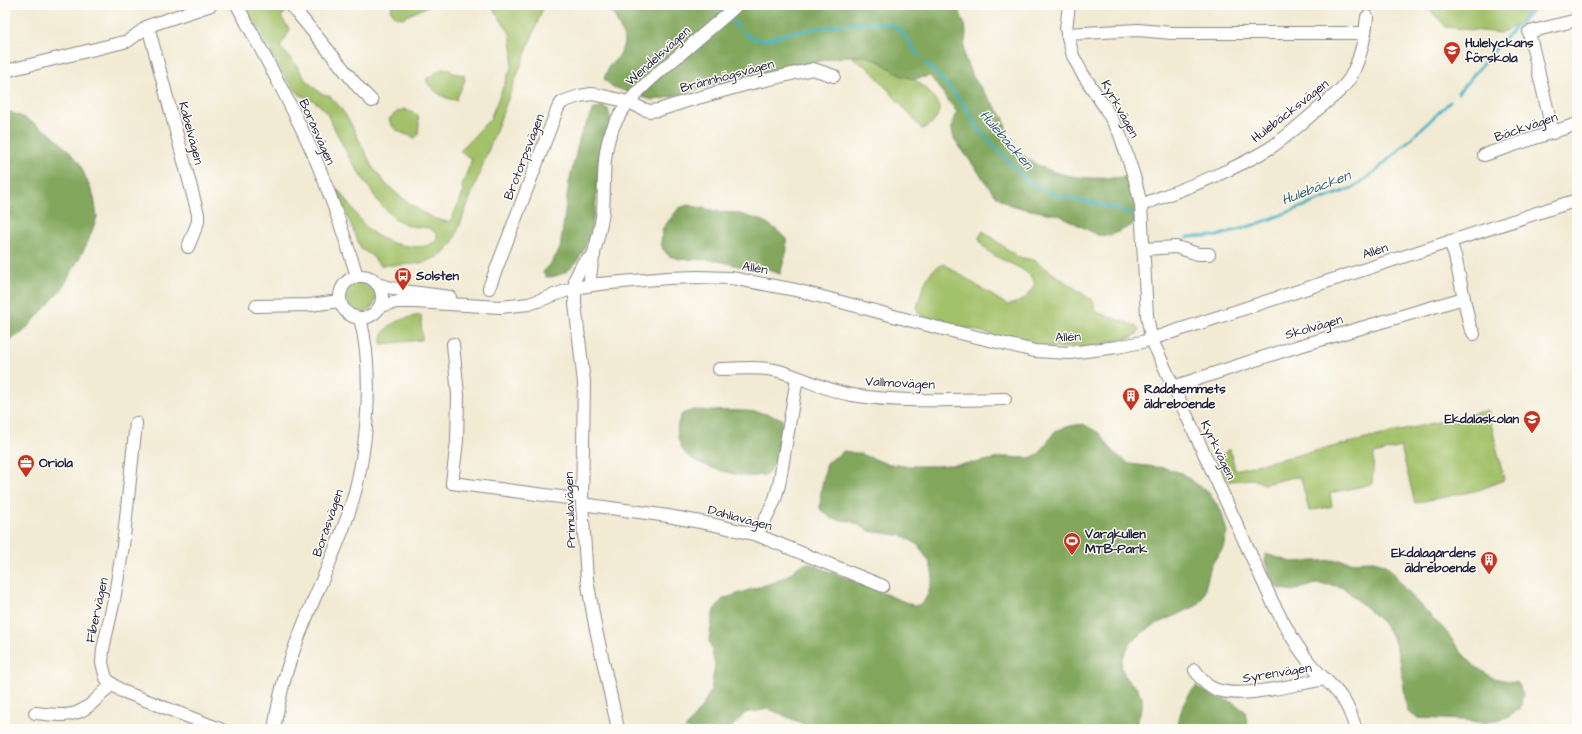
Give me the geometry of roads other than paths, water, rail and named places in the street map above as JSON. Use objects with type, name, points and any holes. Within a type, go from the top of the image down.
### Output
[{"type":"street","points":[[5,71],[128,40],[148,26],[211,5]]},
{"type":"street","name":"Boråsvägen","points":[[237,5],[294,110],[312,151],[348,246],[357,276]]},
{"type":"street","points":[[291,5],[372,101]]},
{"type":"street","name":"Wendelsvägen","points":[[590,285],[590,270],[603,210],[606,150],[613,126],[629,102],[650,80],[737,5]]},
{"type":"street","name":"Kyrkvägen","points":[[1069,5],[1066,29],[1073,56],[1119,132],[1130,162],[1141,205],[1147,315],[1151,338],[1272,601],[1296,646],[1342,698],[1351,713],[1356,729]]},
{"type":"street","name":"Hulebäcksvägen","points":[[1141,205],[1207,180],[1236,167],[1271,147],[1297,128],[1339,91],[1349,80],[1362,50],[1367,17]]},
{"type":"street","points":[[1553,133],[1529,32],[1577,20]]},
{"type":"street","name":"Kabelvägen","points":[[148,26],[198,214],[198,222],[188,247]]},
{"type":"street","points":[[1067,34],[1138,30],[1172,33],[1365,34]]},
{"type":"street","name":"Brännhögsvägen","points":[[629,102],[643,110],[659,110],[744,85],[813,69],[834,76]]},
{"type":"street","name":"Brotorpsvägen","points":[[489,288],[558,108],[562,102],[592,94],[629,102]]},
{"type":"street","name":"Bäckvägen","points":[[1484,155],[1577,124]]},
{"type":"street","name":"Allén","points":[[380,306],[397,302],[415,302],[500,307],[529,304],[574,288],[590,285],[668,278],[731,278],[796,290],[942,329],[1035,350],[1055,353],[1070,353],[1118,347],[1151,338],[1577,200]]},
{"type":"street","points":[[1450,241],[1470,327],[1474,334]]},
{"type":"street","points":[[1144,249],[1176,247],[1198,254],[1209,254]]},
{"type":"street","points":[[574,288],[575,279],[580,268],[586,260],[594,255]]},
{"type":"street","points":[[357,276],[370,278],[378,284],[382,297],[380,306],[367,318],[353,317],[342,308],[340,294],[342,287],[350,279],[357,276]]},
{"type":"street","name":"Allén","points":[[378,284],[403,291],[488,301],[509,300],[534,296],[547,297]]},
{"type":"street","name":"Primulavägen","points":[[574,288],[584,382],[582,504],[587,579],[595,625],[618,729]]},
{"type":"street","name":"Skolvägen","points":[[1173,387],[1289,349],[1464,298]]},
{"type":"street","points":[[256,306],[310,305],[340,301]]},
{"type":"street","name":"Boråsvägen","points":[[274,729],[283,685],[300,632],[335,550],[354,493],[362,447],[368,396],[365,350],[360,318]]},
{"type":"street","points":[[454,344],[458,395],[452,483],[568,498],[582,490]]},
{"type":"street","name":"Vallmovägen","points":[[719,369],[766,369],[780,371],[796,378],[851,395],[900,399],[1004,399]]},
{"type":"street","points":[[757,535],[774,502],[779,485],[796,378]]},
{"type":"street","name":"Fibervägen","points":[[112,684],[106,678],[102,663],[103,649],[114,600],[123,546],[136,423]]},
{"type":"street","name":"Dahliavägen","points":[[582,504],[668,516],[757,535],[883,586]]},
{"type":"street","name":"Syrenvägen","points":[[1194,670],[1210,687],[1224,692],[1242,694],[1324,679]]},
{"type":"street","points":[[35,713],[65,716],[73,715],[87,708],[112,684],[132,696],[220,729]]},
{"type":"waterway","name":"Hulebäcken","points":[[715,5],[724,13]]},
{"type":"waterway","name":"Hulebäcken","points":[[1458,93],[1505,38],[1538,5]]},
{"type":"waterway","name":"Hulebäcken","points":[[728,17],[739,28]]},
{"type":"waterway","name":"Hulebäcken","points":[[744,33],[754,39],[764,40],[790,33],[826,27],[855,23],[881,23],[896,27],[904,34],[919,56]]},
{"type":"waterway","name":"Hulebäcken","points":[[926,63],[951,89],[969,112],[979,130],[1029,183],[1061,197],[1094,203],[1134,214]]},
{"type":"waterway","name":"Hulebäcken","points":[[1187,237],[1217,236],[1257,224],[1352,188],[1375,172],[1450,102]]},
{"type":"place","name":"Hulelyckans förskola","points":[[1452,65]]},
{"type":"place","name":"Solsten","points":[[403,291]]},
{"type":"place","name":"Rådahemmets äldreboende","points":[[1131,411]]},
{"type":"place","name":"Ekdalaskolan","points":[[1532,434]]},
{"type":"place","name":"Oriola","points":[[26,478]]},
{"type":"place","name":"Vargkullen MTB-Park","points":[[1072,556]]},
{"type":"place","name":"Ekdalagårdens äldreboende","points":[[1489,575]]}]
